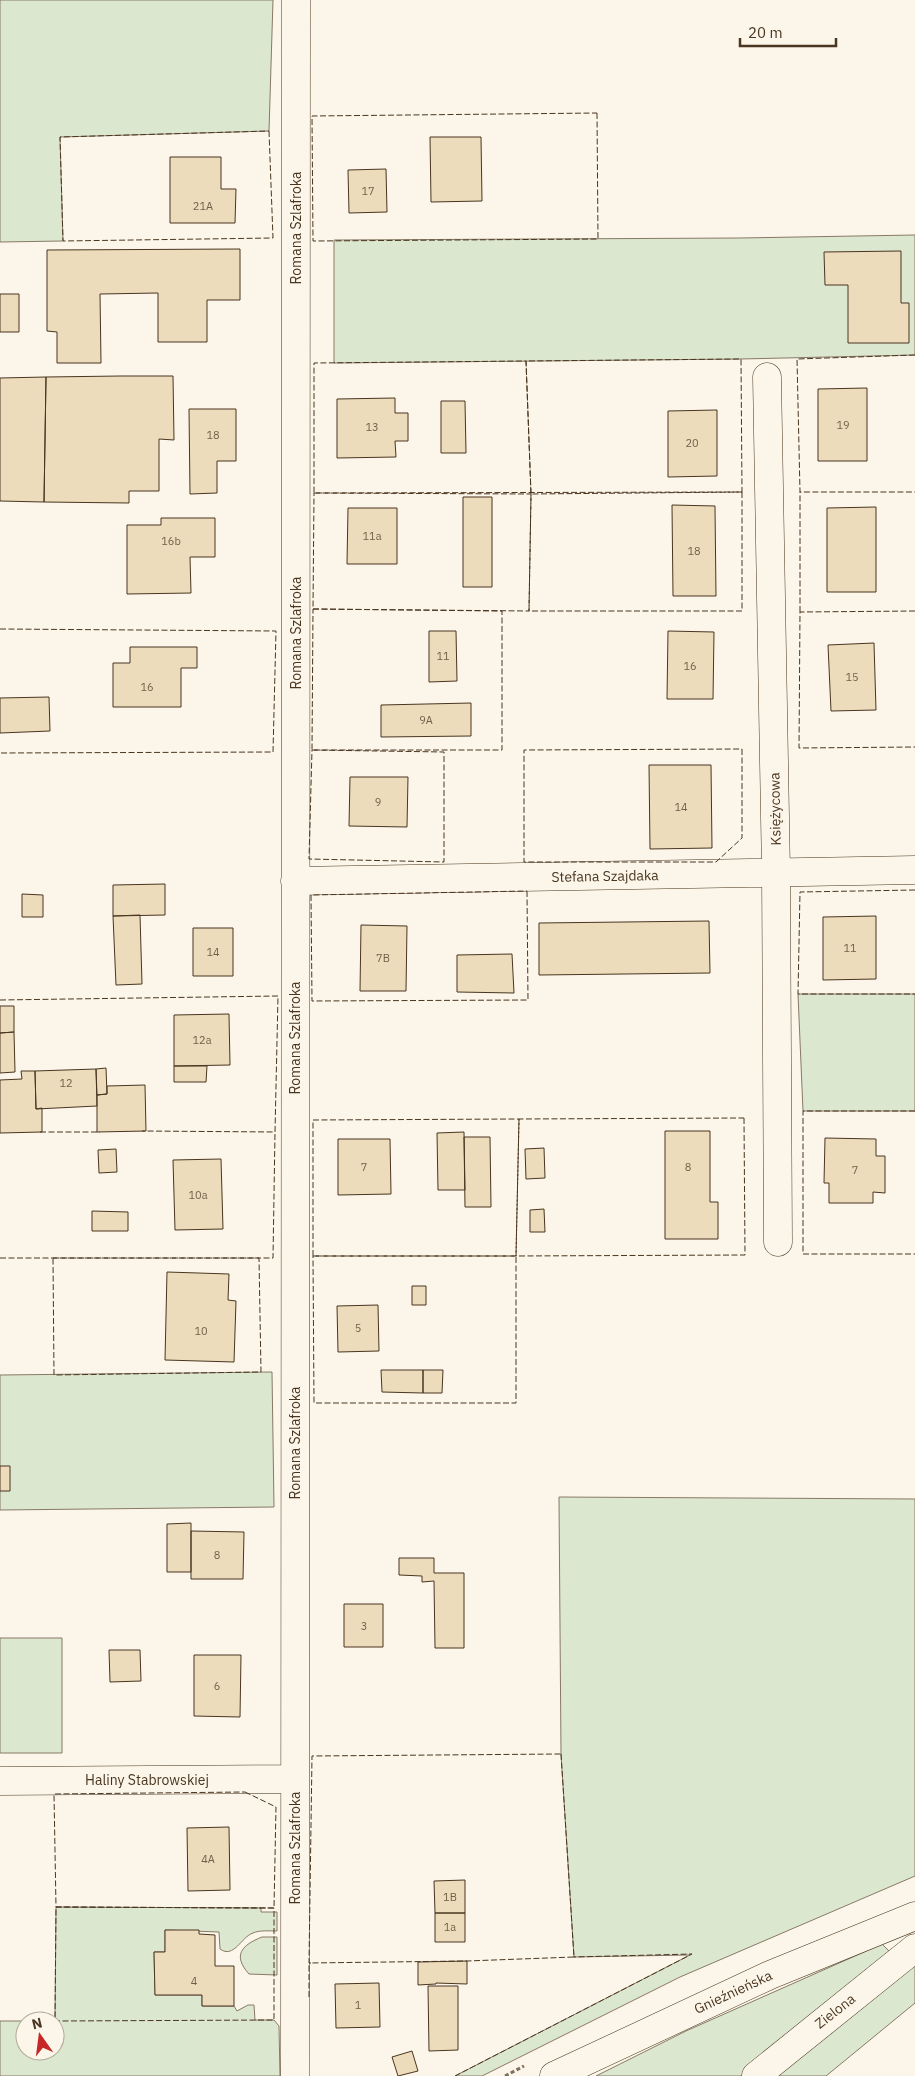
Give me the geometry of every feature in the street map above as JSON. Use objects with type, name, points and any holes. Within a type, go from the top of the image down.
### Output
[{"type":"street","name":"Romana Szlafroka","points":[[295,2076],[296,0]]},
{"type":"street","name":"Księżycowa","points":[[767,377],[776,872],[778,1242]]},
{"type":"street","name":"Stefana Szajdaka","points":[[295,881],[915,870]]},
{"type":"street","name":"Haliny Stabrowskiej","points":[[0,1781],[295,1779]]},
{"type":"street","name":"Gnieźnieńska","points":[[554,2076],[770,1975],[914,1920]]},
{"type":"street","name":"Zielona","points":[[756,2076],[915,1948]]},
{"type":"green space","points":[[0,0],[273,0],[269,131],[60,137],[63,241],[0,242]]},
{"type":"green space","points":[[915,235],[915,355],[741,359],[334,363],[334,240]]},
{"type":"green space","points":[[798,994],[915,994],[915,1111],[803,1111]]},
{"type":"green space","points":[[272,1372],[274,1507],[0,1510],[0,1375]]},
{"type":"green space","points":[[559,1497],[915,1499],[915,1876],[680,1977],[482,2076],[455,2076],[690,1955],[574,1957],[561,1754]]},
{"type":"green space","points":[[0,1638],[62,1638],[62,1753],[0,1753]]},
{"type":"green space","points":[[56,1907],[261,1908],[261,1912],[277,1912],[277,1931],[253,1933],[229,1951],[220,1949],[219,1932],[165,1930],[165,1952],[154,1952],[155,1995],[202,1995],[202,2006],[234,2006],[237,2011],[248,2005],[254,2005],[255,2020],[274,2020],[279,2026],[280,2076],[0,2076],[0,2021],[15,2021],[15,2061],[65,2061],[65,2011],[55,2011]]},
{"type":"green space","points":[[262,1937],[277,1937],[277,1975],[249,1974],[241,1961],[240,1956],[245,1947]]},
{"type":"green space","points":[[882,1944],[891,1953],[742,2076],[596,2076],[686,2031]]},
{"type":"green space","points":[[915,1959],[915,2003],[826,2076],[774,2076]]},
{"type":"building","points":[[430,137],[481,137],[482,201],[431,202]]},
{"type":"building","points":[[170,157],[221,157],[221,189],[236,189],[235,223],[170,223]]},
{"type":"building","points":[[386,169],[387,212],[349,213],[348,170]]},
{"type":"building","points":[[240,249],[240,300],[207,300],[207,342],[158,342],[158,293],[100,294],[101,363],[57,363],[57,332],[47,331],[47,250]]},
{"type":"building","points":[[901,251],[901,303],[909,303],[909,343],[848,343],[848,285],[825,285],[824,252]]},
{"type":"building","points":[[0,294],[19,294],[19,332],[0,332]]},
{"type":"building","points":[[173,376],[174,440],[159,439],[159,491],[129,491],[129,503],[44,502],[46,377]]},
{"type":"building","points":[[46,377],[44,502],[0,501],[0,378]]},
{"type":"building","points":[[867,388],[867,461],[818,461],[818,389]]},
{"type":"building","points":[[395,398],[395,413],[408,413],[408,441],[395,441],[396,457],[337,458],[337,399]]},
{"type":"building","points":[[441,401],[465,401],[466,453],[441,453]]},
{"type":"building","points":[[189,409],[236,409],[236,461],[217,461],[217,493],[190,494]]},
{"type":"building","points":[[717,410],[717,476],[668,477],[668,411]]},
{"type":"building","points":[[463,497],[492,497],[492,587],[463,587]]},
{"type":"building","points":[[672,505],[715,506],[716,596],[673,596]]},
{"type":"building","points":[[876,507],[876,592],[827,592],[827,508]]},
{"type":"building","points":[[348,508],[397,508],[397,564],[347,564]]},
{"type":"building","points":[[161,518],[215,518],[215,557],[190,557],[191,593],[127,594],[127,525],[161,525]]},
{"type":"building","points":[[429,631],[456,631],[457,681],[429,682]]},
{"type":"building","points":[[668,631],[714,632],[713,699],[667,699]]},
{"type":"building","points":[[874,643],[876,710],[831,711],[828,645]]},
{"type":"building","points":[[130,647],[197,647],[197,668],[181,668],[181,707],[113,707],[113,663],[130,663]]},
{"type":"building","points":[[49,697],[50,731],[0,733],[0,698]]},
{"type":"building","points":[[471,703],[471,736],[381,737],[381,705]]},
{"type":"building","points":[[649,765],[711,765],[712,848],[650,849]]},
{"type":"building","points":[[350,777],[408,777],[407,827],[349,826]]},
{"type":"building","points":[[165,884],[165,915],[113,916],[113,885]]},
{"type":"building","points":[[22,894],[43,895],[43,917],[22,917]]},
{"type":"building","points":[[140,915],[142,984],[116,985],[113,916]]},
{"type":"building","points":[[876,916],[876,979],[823,980],[823,917]]},
{"type":"building","points":[[709,921],[710,973],[539,975],[539,923]]},
{"type":"building","points":[[361,925],[407,926],[406,991],[360,991]]},
{"type":"building","points":[[193,928],[233,928],[233,976],[193,976]]},
{"type":"building","points":[[512,954],[514,993],[457,992],[457,955]]},
{"type":"building","points":[[0,1006],[14,1006],[14,1032],[0,1033]]},
{"type":"building","points":[[229,1014],[230,1065],[174,1066],[174,1015]]},
{"type":"building","points":[[14,1032],[15,1072],[0,1073],[0,1033]]},
{"type":"building","points":[[174,1066],[207,1066],[206,1082],[174,1082]]},
{"type":"building","points":[[106,1068],[107,1094],[97,1095],[96,1069]]},
{"type":"building","points":[[96,1069],[97,1106],[36,1109],[35,1071]]},
{"type":"building","points":[[21,1071],[35,1071],[36,1109],[42,1108],[42,1132],[0,1133],[0,1080],[22,1079]]},
{"type":"building","points":[[145,1085],[146,1131],[97,1132],[97,1095],[107,1094],[107,1086]]},
{"type":"building","points":[[665,1131],[710,1131],[710,1202],[718,1202],[718,1239],[665,1239]]},
{"type":"building","points":[[464,1132],[465,1190],[438,1190],[437,1133]]},
{"type":"building","points":[[464,1137],[490,1137],[491,1207],[465,1207]]},
{"type":"building","points":[[825,1138],[876,1139],[876,1156],[885,1156],[885,1193],[873,1192],[873,1203],[829,1203],[829,1183],[824,1183]]},
{"type":"building","points":[[338,1139],[390,1139],[391,1194],[338,1195]]},
{"type":"building","points":[[544,1148],[545,1178],[526,1179],[525,1149]]},
{"type":"building","points":[[116,1149],[117,1172],[99,1173],[98,1150]]},
{"type":"building","points":[[221,1159],[223,1229],[175,1230],[173,1160]]},
{"type":"building","points":[[544,1209],[545,1232],[530,1232],[530,1210]]},
{"type":"building","points":[[92,1211],[128,1212],[128,1231],[92,1231]]},
{"type":"building","points":[[167,1272],[229,1274],[228,1300],[236,1301],[234,1362],[165,1360]]},
{"type":"building","points":[[412,1286],[426,1286],[426,1305],[412,1305]]},
{"type":"building","points":[[378,1305],[379,1351],[338,1352],[337,1306]]},
{"type":"building","points":[[381,1370],[423,1370],[423,1393],[382,1392]]},
{"type":"building","points":[[423,1370],[443,1370],[442,1393],[423,1393]]},
{"type":"building","points":[[0,1466],[10,1466],[10,1491],[0,1491]]},
{"type":"building","points":[[191,1523],[191,1572],[167,1572],[167,1524]]},
{"type":"building","points":[[191,1531],[244,1532],[243,1579],[191,1579]]},
{"type":"building","points":[[399,1558],[434,1558],[434,1573],[464,1573],[464,1648],[435,1648],[434,1581],[422,1582],[422,1576],[399,1575]]},
{"type":"building","points":[[344,1604],[383,1604],[383,1647],[344,1647]]},
{"type":"building","points":[[109,1650],[140,1650],[141,1681],[110,1682]]},
{"type":"building","points":[[194,1655],[241,1655],[240,1717],[194,1716]]},
{"type":"building","points":[[229,1827],[230,1890],[188,1891],[187,1828]]},
{"type":"building","points":[[465,1880],[465,1913],[435,1913],[434,1881]]},
{"type":"building","points":[[435,1913],[465,1913],[465,1942],[435,1942]]},
{"type":"building","points":[[165,1930],[199,1930],[199,1934],[215,1935],[215,1966],[234,1966],[234,2006],[202,2006],[202,1995],[155,1995],[154,1952],[165,1952]]},
{"type":"building","points":[[467,1961],[467,1984],[436,1983],[418,1985],[418,1962]]},
{"type":"building","points":[[379,1983],[380,2027],[336,2028],[335,1984]]},
{"type":"building","points":[[428,1986],[458,1986],[458,2050],[429,2051]]},
{"type":"building","points":[[412,2051],[418,2071],[398,2076],[392,2057]]},
{"type":"fence","points":[[597,113],[598,239],[313,241],[312,116],[597,113]]},
{"type":"fence","points":[[269,131],[273,238],[63,241],[60,137],[269,131]]},
{"type":"fence","points":[[915,355],[797,359],[800,492],[915,492]]},
{"type":"fence","points":[[531,494],[526,361],[314,363],[314,493],[742,492],[741,359],[526,361],[531,494]]},
{"type":"fence","points":[[742,492],[742,611],[529,611],[531,494],[742,492]]},
{"type":"fence","points":[[800,492],[800,612]]},
{"type":"fence","points":[[314,493],[531,494],[529,611],[313,609],[314,493]]},
{"type":"fence","points":[[313,609],[502,611],[502,750],[312,750],[313,609]]},
{"type":"fence","points":[[915,611],[800,612],[799,748],[915,747]]},
{"type":"fence","points":[[0,629],[276,631],[273,752],[0,753]]},
{"type":"fence","points":[[742,749],[742,838],[716,862],[524,862],[524,750],[742,749]]},
{"type":"fence","points":[[312,750],[444,752],[444,862],[309,859],[312,750]]},
{"type":"fence","points":[[915,890],[800,892],[798,994],[915,994]]},
{"type":"fence","points":[[527,891],[528,1000],[312,1001],[311,895],[527,891]]},
{"type":"fence","points":[[0,1000],[278,996],[275,1132],[142,1131]]},
{"type":"fence","points":[[915,1111],[803,1111],[803,1254],[915,1254]]},
{"type":"fence","points":[[744,1118],[745,1255],[516,1256],[519,1119],[744,1118]]},
{"type":"fence","points":[[519,1119],[516,1256],[313,1256],[313,1120],[519,1119]]},
{"type":"fence","points":[[40,1132],[100,1132]]},
{"type":"fence","points":[[0,1258],[273,1258],[275,1132]]},
{"type":"fence","points":[[313,1256],[516,1256],[516,1403],[314,1403],[313,1256]]},
{"type":"fence","points":[[53,1258],[259,1258],[261,1372],[54,1375],[53,1258]]},
{"type":"fence","points":[[561,1754],[574,1957],[467,1961],[309,1963],[312,1756],[561,1754]]},
{"type":"fence","points":[[245,1792],[276,1807],[274,1908],[56,1907],[54,1794],[245,1792]]},
{"type":"fence","points":[[56,1907],[274,1908],[274,2020],[55,2021],[56,1907]]},
{"type":"fence","points":[[455,2076],[692,1954],[573,1957]]},
{"type":"fence","points":[[309,1997],[309,1963],[311,1963]]}]
